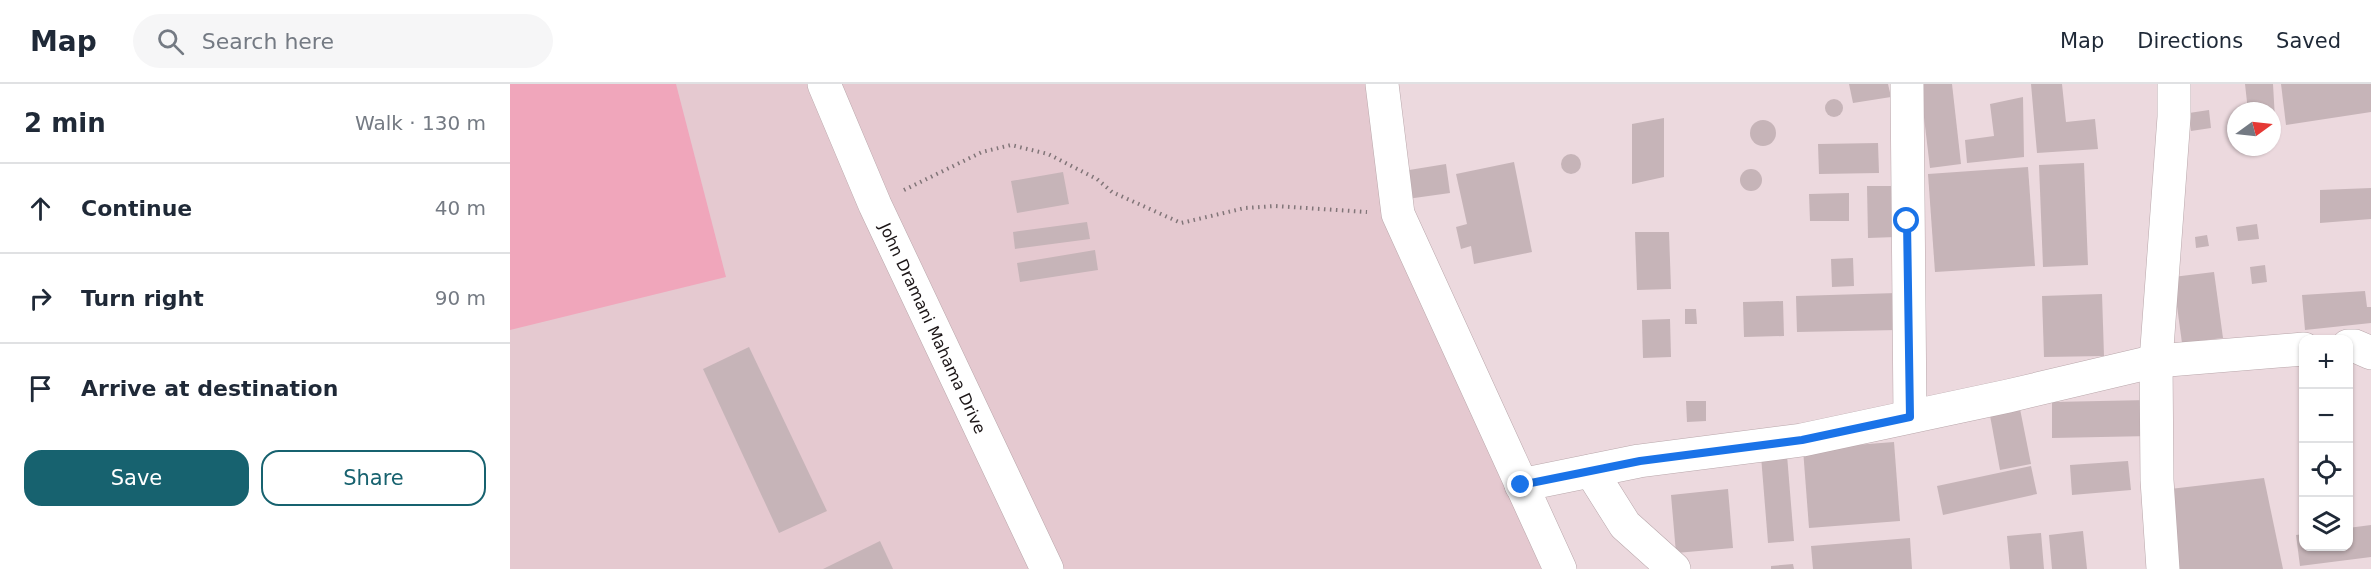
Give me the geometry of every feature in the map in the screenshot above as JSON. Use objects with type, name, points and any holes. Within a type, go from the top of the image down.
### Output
[{"type":"street","name":"John Dramani Mahama Drive","points":[[824,84],[875,205],[1047,569]]},
{"type":"street","points":[[1382,84],[1398,214],[1560,569]]},
{"type":"street","points":[[1907,84],[1910,417]]},
{"type":"street","points":[[2163,569],[2157,480],[2156,361],[2174,117],[2174,84]]},
{"type":"street","points":[[2353,346],[2371,353]]},
{"type":"street","points":[[1521,485],[1650,459],[1802,440],[2156,361],[2299,349]]},
{"type":"street","points":[[1591,471],[1625,525],[1674,569]]},
{"type":"path","points":[[875,205],[982,152],[1011,145],[1048,154],[1097,179],[1112,192],[1181,223],[1245,208],[1275,206],[1398,214]]},
{"type":"shaded area","points":[[510,84],[1391,84],[1410,214],[1574,569],[510,569]]},
{"type":"shaded area","points":[[510,84],[676,84],[726,277],[510,330]]},
{"type":"building","points":[[1849,84],[1888,84],[1891,97],[1853,103]]},
{"type":"building","points":[[1920,84],[1952,84],[1961,164],[1930,168]]},
{"type":"building","points":[[2031,84],[2062,84],[2066,122],[2095,119],[2098,149],[2037,153]]},
{"type":"building","points":[[2245,84],[2273,84],[2274,102],[2247,102]]},
{"type":"building","points":[[2281,84],[2371,84],[2371,112],[2286,125]]},
{"type":"building","points":[[2023,97],[2024,157],[1967,163],[1965,140],[1994,136],[1990,104]]},
{"type":"building","points":[[1834,99],[1840,102],[1843,108],[1840,114],[1834,117],[1828,114],[1825,108],[1828,102]]},
{"type":"building","points":[[2209,110],[2211,128],[2191,131],[2189,113]]},
{"type":"building","points":[[1664,118],[1664,177],[1632,184],[1632,124]]},
{"type":"building","points":[[1763,120],[1772,124],[1776,133],[1772,142],[1763,146],[1754,142],[1750,133],[1754,124]]},
{"type":"building","points":[[1878,143],[1879,173],[1819,174],[1818,144]]},
{"type":"building","points":[[1567,154],[1575,154],[1581,160],[1581,168],[1575,174],[1567,174],[1561,168],[1561,160]]},
{"type":"building","points":[[1514,162],[1532,252],[1474,264],[1471,246],[1461,249],[1456,227],[1467,224],[1456,174]]},
{"type":"building","points":[[2084,163],[2088,265],[2043,267],[2039,165]]},
{"type":"building","points":[[1446,164],[1450,193],[1407,199],[1403,171]]},
{"type":"building","points":[[2028,167],[2035,266],[1935,272],[1928,174]]},
{"type":"building","points":[[1751,169],[1759,172],[1762,180],[1759,188],[1751,191],[1743,188],[1740,180],[1743,172]]},
{"type":"building","points":[[1063,172],[1069,204],[1017,213],[1011,181]]},
{"type":"building","points":[[1867,186],[1895,186],[1896,237],[1868,238]]},
{"type":"building","points":[[2371,188],[2371,219],[2320,223],[2320,190]]},
{"type":"building","points":[[1849,193],[1849,221],[1810,221],[1809,194]]},
{"type":"building","points":[[1087,222],[1090,239],[1015,249],[1013,232]]},
{"type":"building","points":[[2257,224],[2259,239],[2238,241],[2236,227]]},
{"type":"building","points":[[1635,232],[1669,232],[1671,289],[1637,290]]},
{"type":"building","points":[[2207,235],[2209,246],[2196,248],[2195,237]]},
{"type":"building","points":[[1095,250],[1098,270],[1020,282],[1017,263]]},
{"type":"building","points":[[1853,258],[1854,286],[1832,287],[1831,259]]},
{"type":"building","points":[[2265,265],[2267,282],[2252,284],[2250,267]]},
{"type":"building","points":[[2214,272],[2223,338],[2182,343],[2173,277]]},
{"type":"building","points":[[2365,291],[2367,307],[2371,307],[2371,323],[2305,330],[2302,295]]},
{"type":"building","points":[[1897,293],[1898,330],[1797,332],[1796,296]]},
{"type":"building","points":[[2102,294],[2104,356],[2044,357],[2042,296]]},
{"type":"building","points":[[1783,301],[1784,336],[1744,337],[1743,302]]},
{"type":"building","points":[[1685,309],[1696,309],[1697,324],[1685,324]]},
{"type":"building","points":[[1670,319],[1671,357],[1643,358],[1642,320]]},
{"type":"building","points":[[749,347],[827,511],[779,533],[703,369]]},
{"type":"building","points":[[2149,400],[2150,436],[2052,438],[2052,402]]},
{"type":"building","points":[[1686,401],[1706,401],[1706,421],[1687,422]]},
{"type":"building","points":[[2019,404],[2031,464],[2000,470],[1989,410]]},
{"type":"building","points":[[1894,442],[1900,521],[1809,528],[1803,449]]},
{"type":"building","points":[[1787,455],[1794,541],[1768,543],[1761,456]]},
{"type":"building","points":[[2128,461],[2131,490],[2072,495],[2070,465]]},
{"type":"building","points":[[2031,466],[2037,494],[1943,515],[1937,486]]},
{"type":"building","points":[[2264,478],[2283,569],[2177,569],[2170,489]]},
{"type":"building","points":[[1728,489],[1733,548],[1676,553],[1671,495]]},
{"type":"building","points":[[2371,525],[2371,557],[2300,566],[2296,535],[2299,535],[2299,551],[2353,551],[2353,527]]},
{"type":"building","points":[[2083,531],[2087,569],[2052,569],[2049,535]]},
{"type":"building","points":[[2041,533],[2044,569],[2010,569],[2007,536]]},
{"type":"building","points":[[1910,538],[1912,569],[1813,569],[1811,546]]},
{"type":"building","points":[[880,541],[893,569],[823,569]]},
{"type":"building","points":[[1793,564],[1794,569],[1771,569],[1771,566]]},
{"type":"route","points":[[1521,485],[1640,461],[1802,440],[1910,417],[1907,221]]}]
